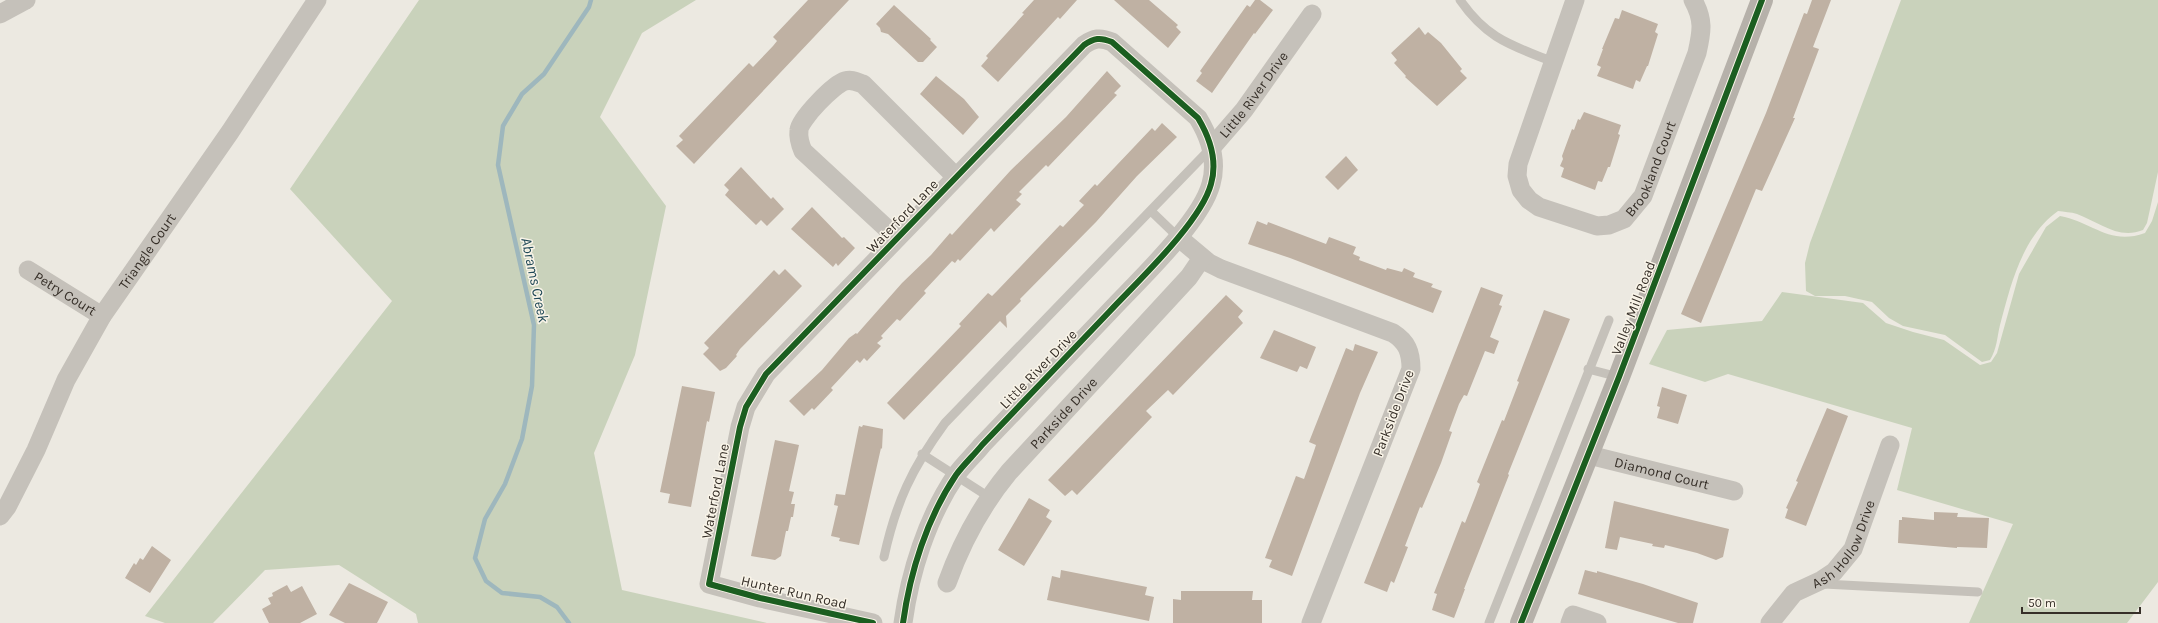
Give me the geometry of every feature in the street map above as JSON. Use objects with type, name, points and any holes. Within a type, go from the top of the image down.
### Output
[{"type":"street","points":[[0,14],[26,0]]},
{"type":"street","name":"Triangle Court","points":[[0,516],[7,507],[36,450],[66,380],[102,316],[230,132],[317,0]]},
{"type":"street","name":"Brookland Court","points":[[1575,0],[1518,164],[1517,176],[1521,190],[1528,200],[1539,208],[1585,224],[1597,226],[1609,225],[1624,219],[1643,196],[1697,53],[1702,34],[1701,14],[1693,0]]},
{"type":"street","name":"Valley Mill Road","points":[[1521,623],[1620,377],[1762,0]]},
{"type":"street","name":"Little River Drive","points":[[903,623],[914,566],[924,539],[956,475],[982,445],[1158,261],[1178,237],[1205,199],[1212,183],[1214,164],[1212,148],[1244,110],[1312,14]]},
{"type":"street","name":"Waterford Lane","points":[[709,584],[740,428],[746,407],[753,391],[766,374],[1084,45],[1092,39],[1103,38],[1112,42],[1198,118],[1207,132],[1212,148]]},
{"type":"street","points":[[897,238],[803,151],[799,142],[799,129],[803,120],[837,85],[846,81],[855,80],[863,84],[956,178]]},
{"type":"street","name":"Parkside Drive","points":[[1178,237],[1202,258],[1221,269],[1393,333],[1408,347],[1411,357],[1411,369],[1311,623]]},
{"type":"street","name":"Parkside Drive","points":[[947,583],[958,552],[972,524],[989,497],[1009,472],[1189,277],[1202,258]]},
{"type":"street","name":"Petry Court","points":[[28,270],[102,316]]},
{"type":"street","name":"Ash Hollow Drive","points":[[1770,623],[1778,611],[1794,593],[1812,585],[1834,572],[1853,549],[1890,446]]},
{"type":"street","name":"Diamond Court","points":[[1590,454],[1734,491]]},
{"type":"street","name":"Hunter Run Road","points":[[709,584],[760,598],[873,623]]},
{"type":"street","points":[[1570,623],[1573,615],[1597,623]]},
{"type":"lane","points":[[1460,0],[1469,14],[1488,33],[1503,43],[1553,62]]},
{"type":"lane","points":[[884,557],[900,501],[922,454],[946,423],[1212,148]]},
{"type":"lane","points":[[1151,210],[1178,237]]},
{"type":"lane","points":[[1489,623],[1588,368],[1609,320]]},
{"type":"lane","points":[[1588,368],[1620,377]]},
{"type":"lane","points":[[922,454],[989,497]]},
{"type":"lane","points":[[1812,585],[1832,583],[1978,592]]},
{"type":"green space","points":[[419,0],[696,0],[642,33],[600,117],[666,206],[635,355],[594,453],[622,590],[767,623],[418,623],[416,614],[339,565],[265,570],[213,623],[165,623],[145,616],[392,301],[290,189]]},
{"type":"green space","points":[[1901,0],[2158,0],[2158,172],[2147,223],[2143,230],[2134,233],[2125,233],[2109,229],[2077,214],[2058,211],[2035,234],[2027,248],[2014,278],[2000,325],[1994,352],[1990,360],[1982,362],[1945,335],[1903,326],[1889,318],[1872,302],[1845,296],[1815,296],[1806,291],[1805,263],[1810,243]]},
{"type":"green space","points":[[2158,202],[2158,582],[2127,623],[1969,623],[2013,524],[1897,490],[1912,428],[1728,374],[1705,382],[1649,364],[1667,330],[1762,321],[1782,292],[1863,303],[1886,323],[1944,340],[1980,365],[1991,362],[1997,353],[2019,274],[2046,227],[2060,216],[2072,219],[2111,235],[2121,237],[2132,236],[2145,233],[2152,221]]},
{"type":"building","points":[[808,0],[849,0],[694,164],[676,146],[683,140],[679,136],[749,63],[753,67],[773,46],[777,41],[773,37]]},
{"type":"building","points":[[1034,0],[1077,0],[1060,19],[1058,17],[998,82],[981,66],[988,58],[986,56],[1024,14],[1022,13]]},
{"type":"building","points":[[1114,0],[1149,0],[1178,25],[1176,27],[1181,32],[1168,48]]},
{"type":"building","points":[[1255,0],[1260,0],[1273,10],[1255,34],[1254,33],[1212,93],[1196,81],[1202,73],[1200,71],[1247,5],[1250,7]]},
{"type":"building","points":[[1812,0],[1831,0],[1813,47],[1819,49],[1793,118],[1795,118],[1762,191],[1756,189],[1701,323],[1681,314],[1766,113],[1804,13],[1807,14]]},
{"type":"building","points":[[894,5],[931,39],[930,40],[937,47],[923,62],[918,62],[888,34],[881,32],[880,28],[876,24]]},
{"type":"building","points":[[1622,10],[1658,24],[1655,32],[1658,34],[1648,66],[1640,82],[1636,80],[1633,89],[1597,76],[1601,67],[1597,65],[1602,49],[1615,18],[1619,19]]},
{"type":"building","points":[[1419,27],[1425,35],[1428,32],[1441,43],[1462,69],[1460,71],[1467,78],[1437,106],[1405,77],[1406,76],[1394,63],[1397,60],[1391,53]]},
{"type":"building","points":[[1107,71],[1121,86],[1114,93],[1117,95],[1048,167],[1046,165],[1019,192],[1022,194],[1016,200],[1021,204],[994,232],[991,228],[960,261],[958,259],[955,263],[952,261],[924,291],[926,293],[900,321],[897,319],[881,336],[883,338],[877,343],[881,346],[867,361],[864,358],[860,363],[857,360],[831,388],[833,390],[814,410],[812,408],[804,416],[789,401],[822,370],[849,338],[856,333],[857,334],[902,283],[931,255],[950,233],[952,235],[1011,170],[1066,117]]},
{"type":"building","points":[[936,76],[964,99],[979,117],[963,135],[920,94]]},
{"type":"building","points":[[1584,112],[1621,125],[1618,134],[1620,135],[1610,167],[1608,167],[1602,182],[1598,181],[1595,190],[1561,177],[1564,168],[1560,166],[1563,159],[1562,156],[1572,129],[1574,130],[1578,119],[1580,120]]},
{"type":"building","points":[[1162,123],[1177,137],[1137,176],[1096,222],[1020,299],[1021,301],[1006,316],[1007,328],[1000,321],[904,420],[887,403],[961,326],[959,324],[988,293],[992,296],[1060,225],[1063,227],[1084,205],[1079,201],[1095,184],[1097,186],[1152,128],[1155,131]]},
{"type":"building","points":[[1346,156],[1358,170],[1338,190],[1325,177]]},
{"type":"building","points":[[741,167],[771,199],[773,197],[784,209],[767,226],[761,220],[756,225],[725,195],[729,190],[724,185]]},
{"type":"building","points":[[812,207],[842,238],[844,237],[855,248],[838,266],[836,263],[833,267],[791,229]]},
{"type":"building","points":[[1257,221],[1267,225],[1268,222],[1326,244],[1329,237],[1356,247],[1353,254],[1360,257],[1359,260],[1386,270],[1387,268],[1402,272],[1404,268],[1415,273],[1413,277],[1433,284],[1431,287],[1442,291],[1433,313],[1290,258],[1248,244]]},
{"type":"building","points":[[785,269],[802,286],[740,349],[736,355],[737,356],[726,368],[720,371],[703,354],[709,348],[704,343],[774,270],[779,275]]},
{"type":"building","points":[[1481,287],[1503,295],[1499,305],[1502,306],[1490,337],[1499,341],[1494,354],[1485,351],[1467,396],[1464,395],[1459,404],[1449,431],[1452,432],[1441,463],[1422,508],[1420,507],[1405,546],[1408,547],[1394,583],[1391,581],[1387,592],[1364,583]]},
{"type":"building","points":[[1226,295],[1243,311],[1238,317],[1243,323],[1173,395],[1168,390],[1146,411],[1152,417],[1077,495],[1072,490],[1065,496],[1048,480]]},
{"type":"building","points":[[1544,310],[1570,319],[1508,474],[1509,475],[1454,618],[1432,610],[1437,594],[1434,593],[1462,521],[1465,523],[1476,495],[1480,484],[1477,482],[1502,420],[1504,421],[1519,382],[1517,381]]},
{"type":"building","points":[[1274,330],[1316,347],[1307,369],[1300,366],[1297,372],[1260,358]]},
{"type":"building","points":[[1355,344],[1378,352],[1360,393],[1292,576],[1269,567],[1272,560],[1265,558],[1296,476],[1304,479],[1316,445],[1309,442],[1346,348],[1353,351]]},
{"type":"building","points":[[682,386],[715,392],[709,422],[707,421],[691,507],[668,503],[670,494],[660,492]]},
{"type":"building","points":[[1662,387],[1687,395],[1678,424],[1657,418],[1660,407],[1657,406]]},
{"type":"building","points":[[1827,408],[1848,416],[1806,526],[1785,518],[1788,509],[1786,508],[1798,482],[1796,481]]},
{"type":"building","points":[[863,425],[883,429],[882,449],[881,448],[859,545],[839,541],[840,538],[831,536],[838,506],[834,505],[836,494],[845,495],[859,426],[862,427]]},
{"type":"building","points":[[775,440],[799,445],[789,491],[794,492],[791,504],[795,504],[793,517],[791,517],[788,531],[786,531],[781,556],[775,560],[751,556]]},
{"type":"building","points":[[1029,498],[1050,510],[1046,517],[1052,521],[1024,566],[998,550]]},
{"type":"building","points":[[1614,501],[1729,529],[1723,557],[1716,560],[1697,553],[1665,545],[1664,548],[1652,546],[1653,544],[1620,537],[1617,550],[1605,548]]},
{"type":"building","points":[[1934,512],[1958,513],[1957,517],[1989,518],[1987,548],[1957,548],[1898,543],[1899,520],[1902,520],[1902,517],[1934,520]]},
{"type":"building","points":[[152,546],[171,560],[150,593],[125,578],[134,563],[136,565],[140,558],[143,560]]},
{"type":"building","points":[[1061,570],[1147,587],[1145,595],[1154,597],[1149,621],[1047,600],[1052,576],[1060,578]]},
{"type":"building","points":[[1585,570],[1597,573],[1597,571],[1643,584],[1698,603],[1693,623],[1678,623],[1578,594]]},
{"type":"building","points":[[349,583],[388,602],[377,623],[345,623],[329,615]]},
{"type":"building","points":[[287,585],[291,592],[302,586],[317,614],[300,623],[269,623],[262,609],[271,604],[268,598],[273,596],[272,593]]},
{"type":"building","points":[[1181,591],[1253,591],[1252,600],[1262,600],[1262,623],[1173,623],[1173,599],[1181,600]]},
{"type":"waterway","name":"Abrams Creek","points":[[569,623],[557,607],[540,597],[502,593],[486,581],[475,558],[485,519],[505,484],[522,439],[532,386],[534,325],[498,165],[503,126],[522,94],[544,74],[589,7],[591,0]]},
{"type":"cycle path","points":[[1521,623],[1619,377],[1762,0]]},
{"type":"cycle path","points":[[873,623],[760,598],[709,584],[740,427],[746,407],[766,374],[1084,45],[1097,39],[1108,40],[1198,118],[1206,133],[1212,150],[1214,166],[1211,184],[1205,199],[1195,216],[1152,268],[982,445],[956,475],[936,509],[921,546],[910,584],[903,623]]}]
